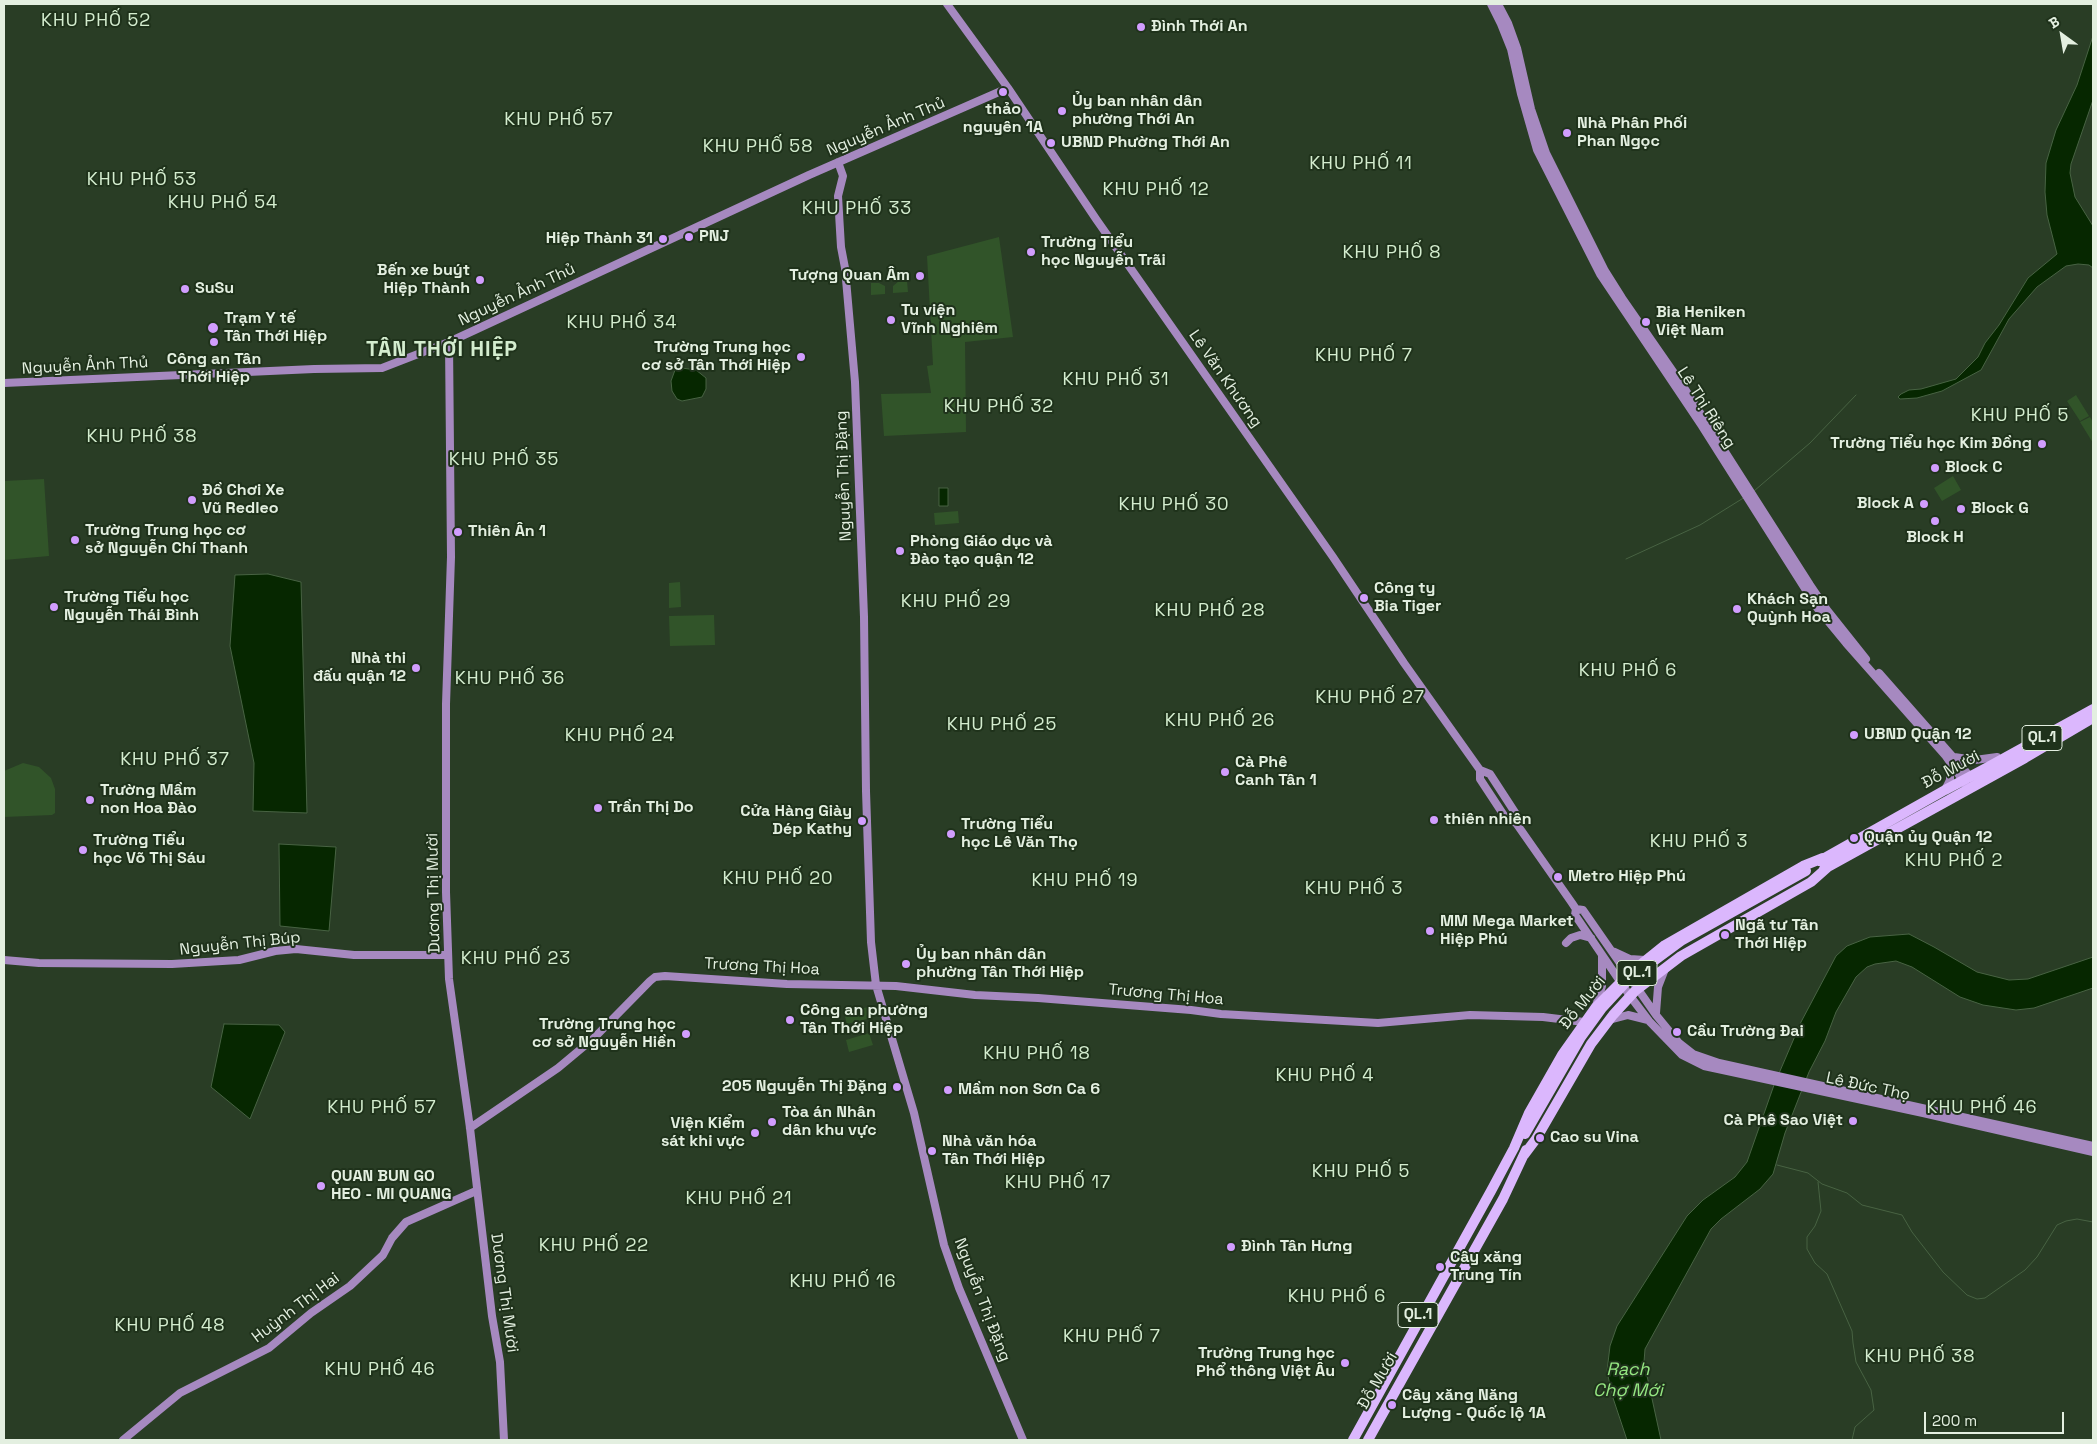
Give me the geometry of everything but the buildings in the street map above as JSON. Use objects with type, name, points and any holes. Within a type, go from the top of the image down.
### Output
[{"type":"highway","name":"Đỗ Mười","points":[[1997,757],[2093,703]]},
{"type":"highway","name":"Đỗ Mười","points":[[1353,1440],[1491,1191],[1514,1148],[1529,1113],[1584,1022],[1620,982],[1642,962],[1731,906],[1803,866],[1826,862],[1934,807],[1968,784],[1990,766],[2093,709]]},
{"type":"highway","name":"Đỗ Mười","points":[[2024,758],[2093,718]]},
{"type":"highway","name":"Đỗ Mười","points":[[1514,1148],[1528,1135],[1582,1044],[1608,1010],[1630,986],[1658,963],[1683,946],[1945,790],[1968,784],[2024,758],[2054,747],[2093,725]]},
{"type":"highway","name":"QL.1","points":[[1990,766],[1997,757]]},
{"type":"highway","name":"Đỗ Mười","points":[[1368,1440],[1499,1197],[1511,1180],[1524,1155],[1536,1139],[1579,1063],[1609,1020],[1630,996],[1666,966],[1812,882],[1826,862]]},
{"type":"highway","points":[[1642,962],[1651,978]]},
{"type":"highway","points":[[1609,993],[1622,1005]]},
{"type":"highway","name":"Đỗ Mười","points":[[1524,1155],[1528,1135]]},
{"type":"highway","name":"Đỗ Mười","points":[[1346,1440],[1467,1226],[1484,1197],[1491,1191]]},
{"type":"highway","name":"Đỗ Mười","points":[[1362,1440],[1434,1318]]},
{"type":"street","name":"Lê Văn Khương","points":[[947,4],[1008,88],[1096,219],[1480,770],[1480,780],[1507,820],[1516,823],[1576,909],[1575,915],[1630,996]]},
{"type":"street","name":"Lê Thị Riêng","points":[[1490,4],[1506,35],[1511,50],[1537,150],[1582,241],[1600,274],[1745,488]]},
{"type":"street","name":"Lê Thị Riêng","points":[[1498,4],[1508,23],[1517,48],[1531,109],[1546,153],[1591,245],[1622,298],[1679,381],[1753,501],[1804,589],[1827,621],[1952,760],[1968,784]]},
{"type":"street","name":"Nguyễn Ảnh Thủ","points":[[4,384],[314,369],[382,368],[449,342],[838,162],[1008,88]]},
{"type":"street","name":"Nguyễn Thị Đặng","points":[[838,162],[843,176],[838,196],[841,248],[845,268],[855,382],[864,617],[866,791],[871,942],[876,985],[897,1049],[921,1139],[944,1245],[959,1288],[1023,1440]]},
{"type":"street","name":"Dương Thị Mười","points":[[449,342],[451,558],[446,704],[448,956],[452,1000],[502,1386],[504,1440]]},
{"type":"street","points":[[1945,790],[1950,780],[1952,760],[1975,760],[1997,757]]},
{"type":"street","name":"Lê Văn Khương","points":[[1576,909],[1583,910],[1639,988]]},
{"type":"street","points":[[1566,943],[1571,938],[1580,935],[1592,939]]},
{"type":"street","name":"Nguyễn Thị Búp","points":[[4,960],[39,963],[172,964],[239,960],[275,951],[296,949],[354,955],[448,956]]},
{"type":"street","points":[[1612,950],[1630,959],[1642,962]]},
{"type":"street","points":[[1596,1007],[1602,986],[1602,954]]},
{"type":"street","points":[[1656,1015],[1658,987],[1666,966]]},
{"type":"street","name":"Trương Thị Hoa","points":[[470,1128],[525,1092],[594,1038],[654,978],[682,976],[776,984],[876,985],[975,995],[1038,998],[1221,1014],[1378,1024],[1470,1015],[1543,1017],[1584,1022]]},
{"type":"street","points":[[1639,988],[1656,1015],[1691,1056]]},
{"type":"street","points":[[1630,996],[1649,1021],[1678,1052],[1691,1056]]},
{"type":"street","points":[[1609,1020],[1628,1015],[1649,1021]]},
{"type":"street","name":"Lê Đức Thọ","points":[[1691,1056],[1704,1066],[1814,1086],[2023,1133],[2093,1146]]},
{"type":"street","name":"Lê Đức Thọ","points":[[2023,1133],[2093,1152]]},
{"type":"street","name":"Huỳnh Thị Hai","points":[[124,1440],[180,1393],[269,1348],[311,1313],[350,1286],[383,1255],[392,1238],[406,1222],[476,1191]]},
{"type":"shaded area","points":[[999,237],[1013,337],[965,342],[966,432],[884,436],[881,394],[931,393],[927,366],[933,365],[927,256]]},
{"type":"shaded area","points":[[899,281],[907,281],[908,292],[893,293],[893,286]]},
{"type":"shaded area","points":[[871,283],[879,283],[885,286],[885,294],[871,295]]},
{"type":"shaded area","points":[[2076,395],[2089,416],[2080,421],[2067,401]]},
{"type":"shaded area","points":[[2090,417],[2093,422],[2093,443],[2080,422]]},
{"type":"shaded area","points":[[1953,476],[1961,490],[1942,501],[1934,488]]},
{"type":"shaded area","points":[[44,479],[49,556],[4,560],[4,481]]},
{"type":"shaded area","points":[[958,511],[959,523],[935,525],[934,513]]},
{"type":"shaded area","points":[[680,582],[681,607],[669,608],[669,583]]},
{"type":"shaded area","points":[[714,615],[715,645],[670,646],[669,616]]},
{"type":"shaded area","points":[[23,763],[39,767],[51,778],[55,789],[55,813],[52,815],[4,817],[4,771]]},
{"type":"shaded area","points":[[868,1007],[871,1018],[847,1024],[844,1013]]},
{"type":"shaded area","points":[[869,1033],[873,1045],[849,1052],[846,1040]]},
{"type":"water","points":[[2093,36],[2093,100],[2071,164],[2070,173],[2075,197],[2093,226],[2093,268],[2089,265],[2078,264],[2066,266],[2037,287],[2009,319],[1981,370],[1942,391],[1917,398],[1900,399],[1898,397],[1909,390],[1921,389],[1956,379],[1978,357],[1985,343],[1999,325],[2028,278],[2057,254],[2047,215],[2045,192],[2046,163],[2056,130],[2077,85]]},
{"type":"water","points":[[682,368],[696,370],[706,378],[706,389],[702,397],[682,401],[677,399],[672,391],[671,381],[675,370]]},
{"type":"water","points":[[939,488],[948,488],[948,506],[939,506]]},
{"type":"water","points":[[268,574],[301,582],[307,813],[253,811],[254,763],[230,646],[235,575]]},
{"type":"water","points":[[279,844],[336,847],[329,931],[280,926]]},
{"type":"water","name":"Rạch Chợ Mới","points":[[1909,934],[1977,972],[2009,980],[2028,979],[2093,957],[2093,988],[2034,1008],[2016,1010],[1983,1005],[1960,997],[1912,967],[1896,961],[1867,967],[1856,977],[1836,1012],[1825,1041],[1809,1072],[1785,1133],[1773,1174],[1760,1189],[1711,1229],[1645,1349],[1644,1362],[1661,1440],[1627,1440],[1612,1395],[1607,1371],[1610,1346],[1617,1326],[1687,1216],[1703,1200],[1735,1177],[1747,1162],[1774,1085],[1801,1022],[1836,956],[1847,946],[1870,937]]},
{"type":"water","points":[[224,1024],[279,1025],[285,1032],[250,1119],[211,1087]]},
{"type":"waterway","points":[[1754,491],[1810,443],[1856,395]]},
{"type":"waterway","points":[[1626,559],[1700,525],[1745,497]]},
{"type":"waterway","points":[[1777,1165],[1808,1173],[1822,1184],[1847,1193],[1862,1205],[1902,1215],[1912,1232],[1943,1272],[1967,1295],[1977,1299],[1985,1298],[2025,1270],[2037,1257],[2057,1225],[2077,1219],[2093,1222]]},
{"type":"waterway","points":[[1818,1182],[1821,1211],[1815,1226],[1807,1237],[1807,1249],[1815,1263],[1827,1274],[1852,1331],[1856,1362],[1871,1390],[1874,1410],[1855,1427],[1852,1440]]},
{"type":"place","name":"Đình Thới An","points":[[1141,27]]},
{"type":"place","name":"thảo nguyên 1A","points":[[1003,92]]},
{"type":"place","name":"Ủy ban nhân dân phường Thới An","points":[[1062,111]]},
{"type":"place","name":"Nhà Phân Phối Phan Ngọc","points":[[1567,133]]},
{"type":"place","name":"UBND Phường Thới An","points":[[1051,143]]},
{"type":"place","name":"PNJ","points":[[689,237]]},
{"type":"place","name":"Hiệp Thành 31","points":[[663,239]]},
{"type":"place","name":"Trường Tiểu học Nguyễn Trãi","points":[[1031,252]]},
{"type":"place","name":"Tượng Quan Âm","points":[[920,276]]},
{"type":"place","name":"Bến xe buýt Hiệp Thành","points":[[480,280]]},
{"type":"place","name":"SuSu","points":[[185,289]]},
{"type":"place","name":"Tu viện Vĩnh Nghiêm","points":[[891,320]]},
{"type":"place","name":"Bia Heniken Việt Nam","points":[[1646,322]]},
{"type":"place","name":"Trạm Y tế Tân Thới Hiệp","points":[[213,328]]},
{"type":"place","name":"Công an Tân Thới Hiệp","points":[[214,342]]},
{"type":"place","name":"Trường Trung học cơ sở Tân Thới Hiệp","points":[[801,357]]},
{"type":"place","name":"Trường Tiểu học Kim Đồng","points":[[2042,444]]},
{"type":"place","name":"Block C","points":[[1935,468]]},
{"type":"place","name":"Đồ Chơi Xe Vũ Redleo","points":[[192,500]]},
{"type":"place","name":"Block A","points":[[1924,504]]},
{"type":"place","name":"Block G","points":[[1961,509]]},
{"type":"place","name":"Block H","points":[[1935,521]]},
{"type":"place","name":"Thiên Ân 1","points":[[458,532]]},
{"type":"place","name":"Trường Trung học cơ sở Nguyễn Chí Thanh","points":[[75,540]]},
{"type":"place","name":"Phòng Giáo dục và Đào tạo quận 12","points":[[900,551]]},
{"type":"place","name":"Công ty Bia Tiger","points":[[1364,598]]},
{"type":"place","name":"Trường Tiểu học Nguyễn Thái Bình","points":[[54,607]]},
{"type":"place","name":"Khách Sạn Quỳnh Hoa","points":[[1737,609]]},
{"type":"place","name":"Nhà thi đấu quận 12","points":[[416,668]]},
{"type":"place","name":"UBND Quận 12","points":[[1854,735]]},
{"type":"place","name":"Cà Phê Canh Tân 1","points":[[1225,772]]},
{"type":"place","name":"Trường Mầm non Hoa Đào","points":[[90,800]]},
{"type":"place","name":"Trần Thị Do","points":[[598,808]]},
{"type":"place","name":"thiên nhiên","points":[[1434,820]]},
{"type":"place","name":"Cửa Hàng Giày Dép Kathy","points":[[862,821]]},
{"type":"place","name":"Trường Tiểu học Lê Văn Thọ","points":[[951,834]]},
{"type":"place","name":"Quận ủy Quận 12","points":[[1854,838]]},
{"type":"place","name":"Trường Tiểu học Võ Thị Sáu","points":[[83,850]]},
{"type":"place","name":"Metro Hiệp Phú","points":[[1558,877]]},
{"type":"place","name":"MM Mega Market Hiệp Phú","points":[[1430,931]]},
{"type":"place","name":"Ngã tư Tân Thới Hiệp","points":[[1725,935]]},
{"type":"place","name":"Ủy ban nhân dân phường Tân Thới Hiệp","points":[[906,964]]},
{"type":"place","name":"Công an phường Tân Thới Hiệp","points":[[790,1020]]},
{"type":"place","name":"Cầu Trường Đai","points":[[1677,1032]]},
{"type":"place","name":"Trường Trung học cơ sở Nguyễn Hiền","points":[[686,1034]]},
{"type":"place","name":"205 Nguyễn Thị Đặng","points":[[897,1087]]},
{"type":"place","name":"Mầm non Sơn Ca 6","points":[[948,1090]]},
{"type":"place","name":"Cà Phê Sao Việt","points":[[1853,1121]]},
{"type":"place","name":"Tòa án Nhân dân khu vực","points":[[772,1122]]},
{"type":"place","name":"Viện Kiểm sát khi vực","points":[[755,1133]]},
{"type":"place","name":"Cao su Vina","points":[[1540,1138]]},
{"type":"place","name":"Nhà văn hóa Tân Thới Hiệp","points":[[932,1151]]},
{"type":"place","name":"QUAN BUN GO HEO - MI QUANG","points":[[321,1186]]},
{"type":"place","name":"Đình Tân Hưng","points":[[1231,1247]]},
{"type":"place","name":"Cây xăng Trung Tín","points":[[1440,1267]]},
{"type":"place","name":"Trường Trung học Phổ thông Việt Âu","points":[[1345,1363]]},
{"type":"place","name":"Cây xăng Năng Lượng - Quốc lộ 1A","points":[[1392,1405]]},
{"type":"district","name":"KHU PHỐ 52","points":[[96,21]]},
{"type":"district","name":"KHU PHỐ 57","points":[[559,120]]},
{"type":"district","name":"KHU PHỐ 58","points":[[758,147]]},
{"type":"district","name":"KHU PHỐ 11","points":[[1361,164]]},
{"type":"district","name":"KHU PHỐ 53","points":[[142,180]]},
{"type":"district","name":"KHU PHỐ 12","points":[[1156,190]]},
{"type":"district","name":"KHU PHỐ 54","points":[[223,203]]},
{"type":"district","name":"KHU PHỐ 33","points":[[857,209]]},
{"type":"district","name":"KHU PHỐ 8","points":[[1392,253]]},
{"type":"district","name":"KHU PHỐ 34","points":[[622,323]]},
{"type":"district","name":"TÂN THỚI HIỆP","points":[[442,350]]},
{"type":"district","name":"KHU PHỐ 7","points":[[1364,356]]},
{"type":"district","name":"KHU PHỐ 31","points":[[1116,380]]},
{"type":"district","name":"KHU PHỐ 32","points":[[999,407]]},
{"type":"district","name":"KHU PHỐ 5","points":[[2020,416]]},
{"type":"district","name":"KHU PHỐ 38","points":[[142,437]]},
{"type":"district","name":"KHU PHỐ 35","points":[[504,460]]},
{"type":"district","name":"KHU PHỐ 30","points":[[1174,505]]},
{"type":"district","name":"KHU PHỐ 29","points":[[956,602]]},
{"type":"district","name":"KHU PHỐ 28","points":[[1210,611]]},
{"type":"district","name":"KHU PHỐ 6","points":[[1628,671]]},
{"type":"district","name":"KHU PHỐ 36","points":[[510,679]]},
{"type":"district","name":"KHU PHỐ 27","points":[[1370,698]]},
{"type":"district","name":"KHU PHỐ 26","points":[[1220,721]]},
{"type":"district","name":"KHU PHỐ 25","points":[[1002,725]]},
{"type":"district","name":"KHU PHỐ 24","points":[[620,736]]},
{"type":"district","name":"KHU PHỐ 37","points":[[175,760]]},
{"type":"district","name":"KHU PHỐ 3","points":[[1699,842]]},
{"type":"district","name":"KHU PHỐ 2","points":[[1954,861]]},
{"type":"district","name":"KHU PHỐ 20","points":[[778,879]]},
{"type":"district","name":"KHU PHỐ 19","points":[[1085,881]]},
{"type":"district","name":"KHU PHỐ 3","points":[[1354,889]]},
{"type":"district","name":"KHU PHỐ 23","points":[[516,959]]},
{"type":"district","name":"KHU PHỐ 18","points":[[1037,1054]]},
{"type":"district","name":"KHU PHỐ 4","points":[[1325,1076]]},
{"type":"district","name":"KHU PHỐ 57","points":[[382,1108]]},
{"type":"district","name":"KHU PHỐ 46","points":[[1982,1108]]},
{"type":"district","name":"KHU PHỐ 5","points":[[1361,1172]]},
{"type":"district","name":"KHU PHỐ 17","points":[[1058,1183]]},
{"type":"district","name":"KHU PHỐ 21","points":[[739,1199]]},
{"type":"district","name":"KHU PHỐ 22","points":[[594,1246]]},
{"type":"district","name":"KHU PHỐ 16","points":[[843,1282]]},
{"type":"district","name":"KHU PHỐ 6","points":[[1337,1297]]},
{"type":"district","name":"KHU PHỐ 48","points":[[170,1326]]},
{"type":"district","name":"KHU PHỐ 7","points":[[1112,1337]]},
{"type":"district","name":"KHU PHỐ 38","points":[[1920,1357]]},
{"type":"district","name":"KHU PHỐ 46","points":[[380,1370]]}]
